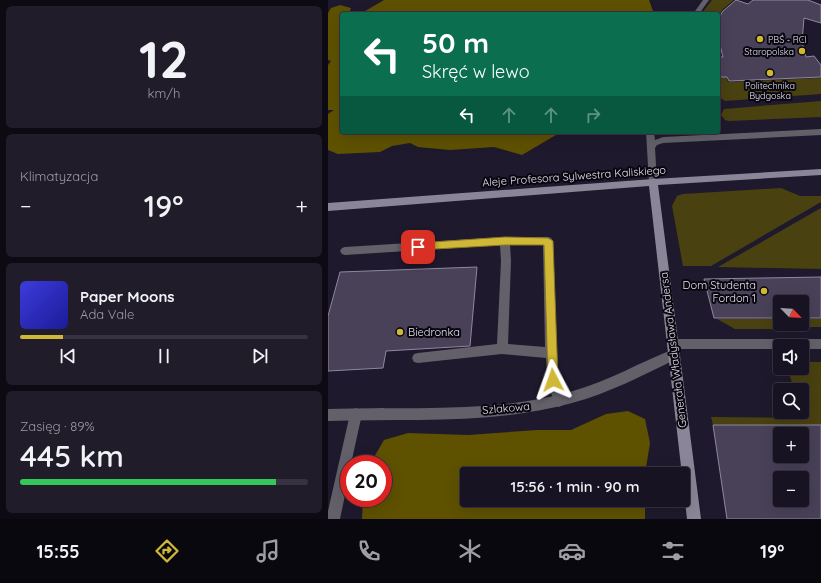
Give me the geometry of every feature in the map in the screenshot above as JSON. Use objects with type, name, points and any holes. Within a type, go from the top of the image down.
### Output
[{"type":"street","points":[[697,12],[706,0]]},
{"type":"street","points":[[650,149],[654,143],[663,140],[821,132]]},
{"type":"street","points":[[650,134],[653,182]]},
{"type":"street","name":"Aleje Profesora Sylwestra Kaliskiego","points":[[328,207],[653,182],[821,172]]},
{"type":"street","name":"Generała Władysława Andersa","points":[[653,182],[694,519]]},
{"type":"street","points":[[502,349],[506,261],[505,241]]},
{"type":"street","points":[[345,251],[505,241],[548,241],[551,353],[553,380],[559,401]]},
{"type":"street","points":[[673,349],[821,344]]},
{"type":"street","points":[[418,358],[502,349],[551,353]]},
{"type":"street","name":"Szlakowa","points":[[328,415],[510,410],[559,401],[606,387],[673,349]]},
{"type":"street","points":[[333,519],[356,414]]},
{"type":"shaded area","points":[[384,0],[649,0],[653,12],[363,12]]},
{"type":"shaded area","points":[[712,0],[734,0],[723,9],[720,14],[720,12],[703,12]]},
{"type":"shaded area","points":[[340,5],[351,8],[350,12],[340,12],[340,134],[558,134],[522,155],[494,147],[450,150],[418,147],[410,143],[392,146],[380,152],[338,154],[328,150],[328,114],[334,110],[328,110],[328,65],[331,61],[328,60],[328,13],[331,8]]},
{"type":"shaded area","points":[[726,77],[728,82],[821,78],[821,94],[725,101],[720,97],[720,78]]},
{"type":"shaded area","points":[[821,101],[821,117],[729,121],[725,120],[721,115],[724,109]]},
{"type":"shaded area","points":[[781,188],[800,196],[821,196],[821,202],[711,266],[683,266],[672,206],[677,196],[683,194]]},
{"type":"shaded area","points":[[821,208],[821,269],[718,267]]},
{"type":"shaded area","points":[[717,319],[773,319],[773,329],[735,329]]},
{"type":"shaded area","points":[[809,319],[821,319],[821,327],[809,328]]},
{"type":"shaded area","points":[[809,362],[821,362],[821,425],[713,425],[711,417],[809,419],[809,383],[792,383],[790,375],[809,375]]},
{"type":"shaded area","points":[[628,411],[645,419],[650,443],[646,467],[460,467],[460,507],[645,507],[645,519],[362,519],[363,507],[392,507],[392,455],[375,455],[384,440],[408,433],[468,435],[537,430],[571,430],[606,414]]},
{"type":"building","name":"PBŚ - RCI","points":[[736,0],[748,4],[753,0],[808,0],[821,5],[821,23],[804,18],[802,42],[806,57],[814,56],[821,65],[821,77],[729,81],[727,77],[720,77],[720,57],[723,57],[720,45],[720,16],[723,11]]},
{"type":"building","name":"Biedronka","points":[[477,267],[470,346],[386,351],[383,368],[328,371],[328,316],[340,272]]},
{"type":"building","name":"Dom Studenta Fordon 1","points":[[821,277],[821,318],[809,318],[809,295],[773,295],[773,318],[714,318],[704,279]]},
{"type":"building","points":[[713,425],[821,425],[821,519],[727,519]]},
{"type":"place","name":"PBŚ - RCI","points":[[760,39]]},
{"type":"place","name":"Staropolska","points":[[802,51]]},
{"type":"place","name":"Politechnika Bydgoska","points":[[770,73]]},
{"type":"place","name":"Dom Studenta Fordon 1","points":[[764,291]]},
{"type":"place","name":"Biedronka","points":[[400,332]]},
{"type":"route","points":[[418,247],[505,241],[548,241],[553,380]]}]
